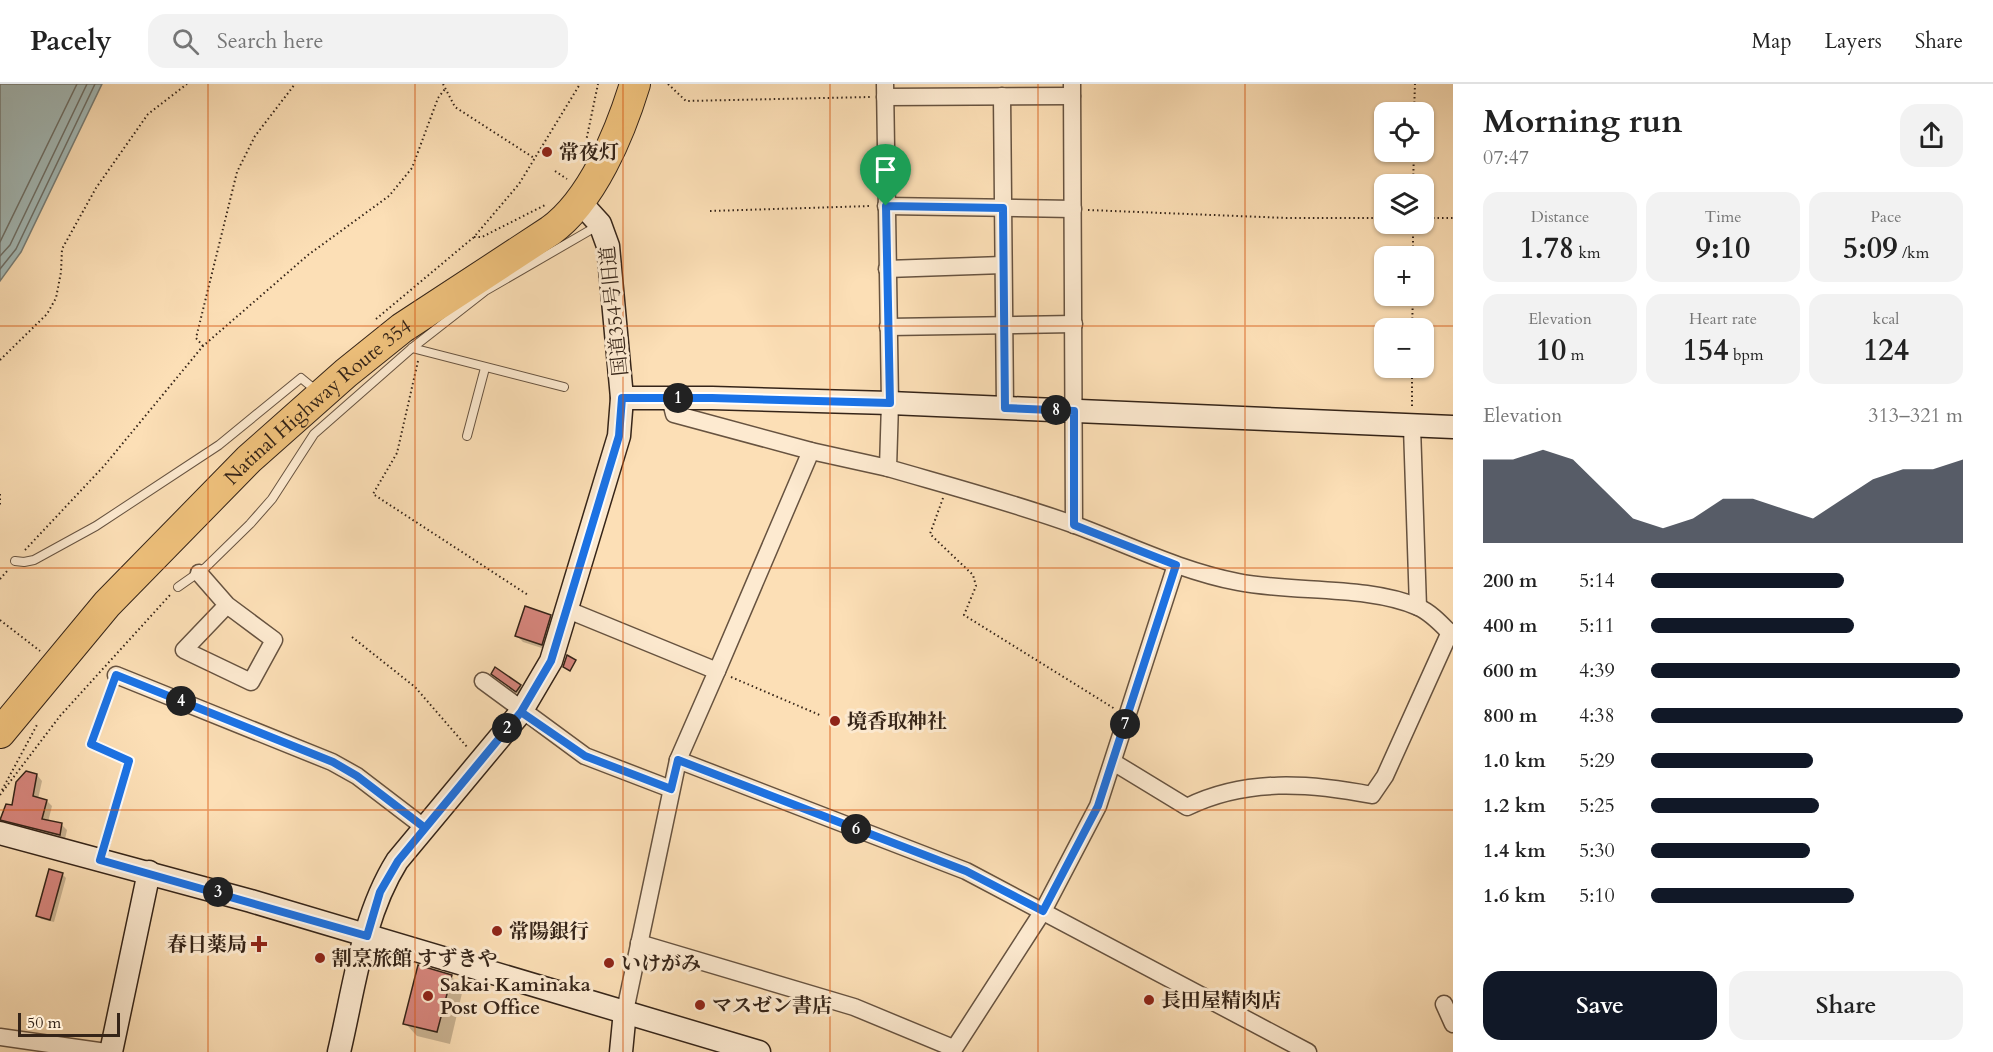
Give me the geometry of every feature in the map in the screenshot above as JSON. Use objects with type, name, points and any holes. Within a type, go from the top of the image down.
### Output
[{"type":"highway","name":"Natinal Highway Route 354","points":[[0,732],[61,656],[145,564],[215,492],[321,395],[402,328],[555,228],[567,194],[612,142],[635,84]]},
{"type":"street","points":[[888,468],[890,403],[885,90],[1002,96],[1072,90],[1074,525]]},
{"type":"street","points":[[1002,96],[1005,408]]},
{"type":"street","name":"国道354号旧道","points":[[339,1052],[374,906],[387,878],[479,761],[521,712],[551,661],[619,436],[622,398],[609,246],[600,224],[567,194]]},
{"type":"street","points":[[886,206],[1073,209]]},
{"type":"street","points":[[887,269],[1003,265]]},
{"type":"street","points":[[888,327],[1074,324]]},
{"type":"street","points":[[622,398],[890,403],[1453,427]]},
{"type":"street","points":[[670,398],[674,414],[947,485],[1074,525],[1176,565],[1239,582],[1375,596],[1418,607],[1435,618],[1451,634],[1385,776],[1372,795],[1321,785],[1285,784],[1202,800],[1187,807],[1113,762]]},
{"type":"street","points":[[1412,427],[1418,607]]},
{"type":"street","points":[[621,1052],[625,1011],[678,760],[811,451]]},
{"type":"street","points":[[639,943],[854,1007],[953,1050],[1043,911],[1098,806],[1176,565]]},
{"type":"street","points":[[199,573],[227,606],[274,640],[251,682],[184,650],[227,606]]},
{"type":"street","points":[[568,610],[717,671]]},
{"type":"street","points":[[116,675],[333,762],[357,776],[425,828]]},
{"type":"street","points":[[483,681],[521,712],[585,756],[671,789]]},
{"type":"street","points":[[678,760],[966,871],[1308,1052]]},
{"type":"street","points":[[0,833],[149,872],[759,1052]]},
{"type":"street","points":[[111,1052],[149,872]]},
{"type":"street","points":[[1444,1004],[1453,1024]]},
{"type":"street","points":[[0,1037],[106,1052]]},
{"type":"lane","points":[[178,587],[199,573],[232,543],[272,499],[314,434],[412,348],[485,291],[600,224]]},
{"type":"lane","points":[[412,348],[420,352],[564,387]]},
{"type":"lane","points":[[467,436],[485,368]]},
{"type":"lane","points":[[15,561],[33,560],[96,526],[219,445],[301,378],[321,395]]},
{"type":"lane","points":[[100,860],[129,761],[91,744],[116,675]]},
{"type":"path","points":[[0,360],[47,314],[56,298],[61,272],[62,249],[96,188],[148,114],[187,84]]},
{"type":"path","points":[[203,346],[196,338],[237,172],[255,136],[295,84]]},
{"type":"path","points":[[443,84],[455,107],[535,159]]},
{"type":"path","points":[[371,323],[474,237],[519,184],[580,84]]},
{"type":"path","points":[[583,156],[598,84]]},
{"type":"path","points":[[668,84],[686,101],[885,90]]},
{"type":"path","points":[[1414,102],[1415,84]]},
{"type":"path","points":[[0,579],[104,466],[203,346],[308,255],[389,196],[412,168],[430,115],[444,89]]},
{"type":"path","points":[[474,237],[492,233],[567,194],[555,171]]},
{"type":"path","points":[[710,211],[886,206]]},
{"type":"path","points":[[1073,209],[1287,218],[1374,218]]},
{"type":"path","points":[[1434,218],[1453,218]]},
{"type":"path","points":[[420,352],[397,453],[374,494],[528,595]]},
{"type":"path","points":[[1412,378],[1412,427]]},
{"type":"path","points":[[947,485],[930,534],[973,575],[976,586],[964,615],[1127,717]]},
{"type":"path","points":[[0,494],[0,505]]},
{"type":"path","points":[[0,795],[60,716],[153,611],[178,587]]},
{"type":"path","points":[[0,620],[38,650]]},
{"type":"path","points":[[352,637],[415,687],[479,761]]},
{"type":"path","points":[[717,671],[822,716]]},
{"type":"water","points":[[0,84],[102,84],[21,252],[0,281]]},
{"type":"building","points":[[525,606],[551,615],[542,645],[515,636]]},
{"type":"building","points":[[567,655],[576,660],[570,671],[563,667]]},
{"type":"building","points":[[495,667],[521,685],[516,692],[491,674]]},
{"type":"building","points":[[26,771],[37,774],[33,796],[47,800],[42,819],[62,823],[60,835],[0,820],[6,804],[12,805],[16,782]]},
{"type":"building","points":[[49,869],[63,873],[50,920],[36,916]]},
{"type":"building","points":[[418,965],[452,975],[437,1032],[403,1024]]},
{"type":"place","name":"常夜灯","points":[[547,152]]},
{"type":"place","name":"境香取神社","points":[[835,721]]},
{"type":"place","name":"常陽銀行","points":[[497,931]]},
{"type":"place","name":"春日薬局","points":[[259,944]]},
{"type":"place","name":"割烹旅館 すずきや","points":[[320,958]]},
{"type":"place","name":"いけがみ","points":[[609,963]]},
{"type":"place","name":"Sakai Kaminaka Post Office","points":[[428,996]]},
{"type":"place","name":"長田屋精肉店","points":[[1149,1000]]},
{"type":"place","name":"マスゼン書店","points":[[700,1005]]},
{"type":"route","points":[[886,206],[890,403],[622,398],[619,436],[551,661],[521,712],[398,861],[374,906],[367,936],[149,872],[100,860],[129,761],[91,744],[116,675],[333,762],[357,776],[425,828],[521,712],[585,756],[671,789],[678,760],[966,871],[1043,911],[1098,806],[1176,565],[1074,525],[1074,411],[1005,408],[1003,208],[886,206]]}]
